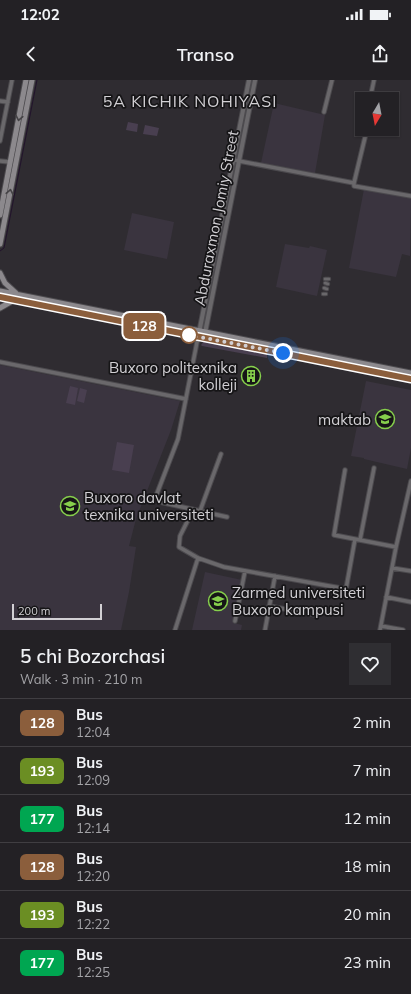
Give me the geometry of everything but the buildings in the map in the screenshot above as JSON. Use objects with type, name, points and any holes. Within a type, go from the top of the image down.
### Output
[{"type":"main road","points":[[0,215],[26,80]]},
{"type":"main road","points":[[0,244],[32,80]]},
{"type":"main road","points":[[0,273],[5,283],[16,297]]},
{"type":"main road","points":[[0,291],[16,297],[204,338],[411,379]]},
{"type":"main road","points":[[0,297],[16,297],[199,330],[411,373]]},
{"type":"main road","points":[[0,308],[16,297]]},
{"type":"street","points":[[0,141],[12,80]]},
{"type":"street","name":"Abduraxmon Jomiy Street","points":[[198,336],[249,80]]},
{"type":"street","name":"Abduraxmon Jomiy Street","points":[[204,338],[255,80]]},
{"type":"street","points":[[324,112],[332,80]]},
{"type":"street","points":[[371,92],[374,80]]},
{"type":"street","points":[[0,101],[8,102]]},
{"type":"street","points":[[354,183],[364,136]]},
{"type":"street","points":[[234,160],[354,183],[354,186],[411,196]]},
{"type":"street","points":[[0,161],[10,162]]},
{"type":"street","points":[[324,288],[328,289]]},
{"type":"street","points":[[198,336],[178,439],[156,496],[160,502],[227,517]]},
{"type":"street","points":[[0,362],[186,399]]},
{"type":"street","points":[[200,511],[220,454]]},
{"type":"street","points":[[360,540],[374,468]]},
{"type":"street","points":[[345,470],[334,535],[396,547]]},
{"type":"street","points":[[403,630],[381,628],[396,547],[410,492],[411,481]]},
{"type":"street","points":[[193,510],[180,536],[178,547],[198,558],[224,567],[245,571],[346,589],[355,539]]},
{"type":"street","points":[[175,630],[198,558]]},
{"type":"street","points":[[392,568],[411,571]]},
{"type":"street","points":[[234,621],[245,571]]},
{"type":"street","points":[[265,630],[275,576]]},
{"type":"street","points":[[386,597],[411,602]]},
{"type":"street","points":[[269,606],[316,615]]},
{"type":"shaded area","points":[[274,103],[325,115],[315,173],[261,163]]},
{"type":"shaded area","points":[[128,122],[138,124],[137,132],[126,130]]},
{"type":"shaded area","points":[[145,125],[159,128],[157,136],[143,134]]},
{"type":"shaded area","points":[[364,189],[411,198],[410,256],[402,254],[396,277],[349,268]]},
{"type":"shaded area","points":[[132,213],[174,222],[167,259],[124,250]]},
{"type":"shaded area","points":[[285,244],[309,248],[310,246],[327,250],[317,296],[276,287]]},
{"type":"shaded area","points":[[204,341],[267,354],[267,358],[202,346],[201,345]]},
{"type":"shaded area","name":"Buxoro davlat texnika universiteti","points":[[0,365],[180,401],[171,430],[136,519],[129,546],[136,547],[121,630],[0,630]]},
{"type":"shaded area","name":"maktab","points":[[366,381],[411,390],[411,448],[407,469],[351,456]]},
{"type":"shaded area","points":[[70,386],[78,388],[75,405],[66,403]]},
{"type":"shaded area","points":[[80,388],[87,390],[84,403],[77,401]]},
{"type":"shaded area","points":[[117,442],[134,445],[129,473],[112,470]]},
{"type":"shaded area","name":"Zarmed universiteti Buxoro kampusi","points":[[205,572],[242,580],[234,623],[242,625],[241,630],[192,630]]},
{"type":"waterway","points":[[0,251],[4,248],[37,80]]},
{"type":"bus line","name":"128","points":[[0,297],[411,379]]},
{"type":"place","name":"Buxoro politexnika kolleji","points":[[251,376]]},
{"type":"place","name":"maktab","points":[[385,419]]},
{"type":"place","name":"Buxoro davlat texnika universiteti","points":[[70,506]]},
{"type":"place","name":"Zarmed universiteti Buxoro kampusi","points":[[218,601]]},
{"type":"district","name":"5A KICHIK NOHIYASI","points":[[190,101]]},
{"type":"route","points":[[189,335],[283,353]]}]
